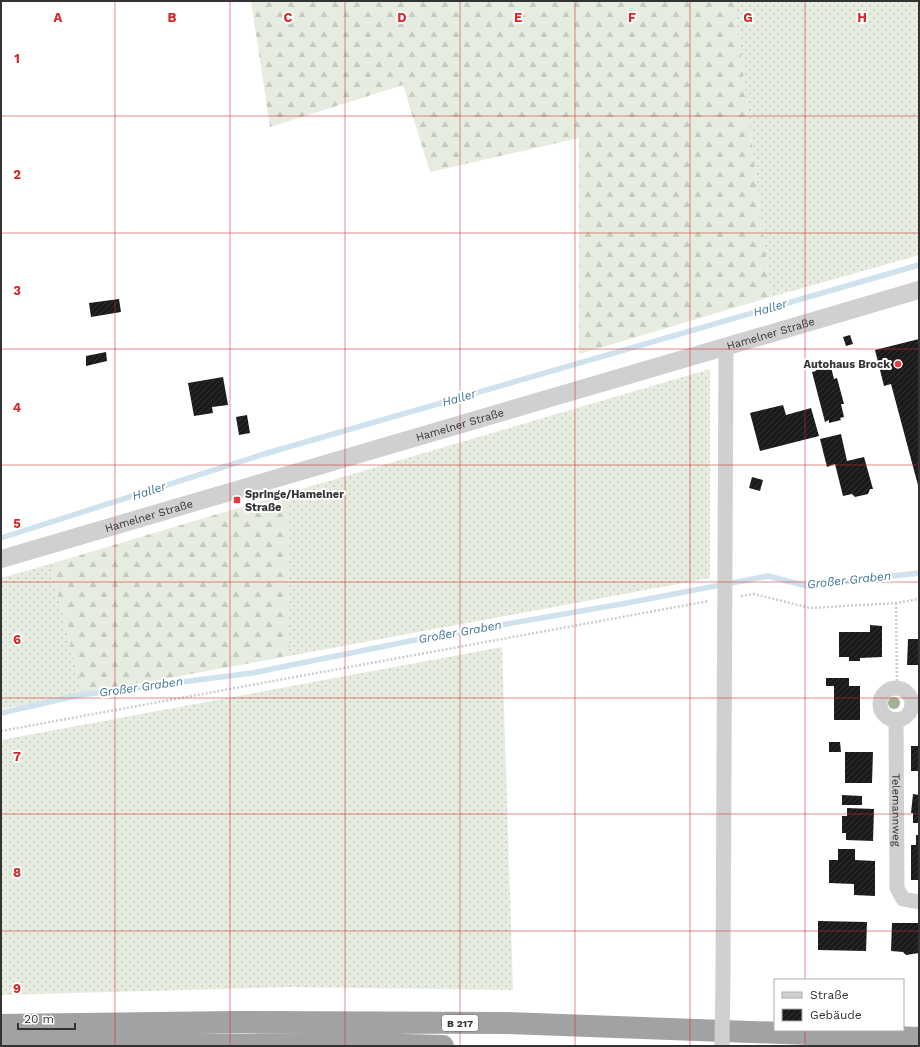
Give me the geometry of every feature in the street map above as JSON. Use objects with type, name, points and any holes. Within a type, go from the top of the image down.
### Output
[{"type":"highway","name":"B 217","points":[[1,1025],[235,1022],[505,1023],[919,1038]]},
{"type":"highway","name":"B 217","points":[[1,1045],[371,1044],[444,1046]]},
{"type":"street","name":"Hamelner Straße","points":[[1,559],[239,488],[919,290]]},
{"type":"street","points":[[722,1046],[726,347]]},
{"type":"street","points":[[896,688],[905,691],[911,701],[908,714],[903,718],[896,720],[885,715],[880,703],[881,697],[886,692],[896,688]]},
{"type":"street","name":"Telemannweg","points":[[896,720],[897,888],[903,898],[919,902]]},
{"type":"path","points":[[1,731],[724,592],[754,594],[810,608],[896,603],[919,599]]},
{"type":"path","points":[[896,603],[896,688]]},
{"type":"green space","points":[[251,1],[734,1],[771,297],[579,354],[579,138],[430,172],[403,85],[270,127]]},
{"type":"green space","points":[[734,1],[919,1],[919,255],[771,297]]},
{"type":"green space","points":[[710,369],[710,578],[289,656],[288,493]]},
{"type":"green space","points":[[288,493],[289,656],[83,694],[50,564]]},
{"type":"green space","points":[[50,564],[83,694],[1,709],[1,578]]},
{"type":"green space","points":[[502,647],[513,990],[288,987],[1,995],[1,740]]},
{"type":"building","points":[[119,299],[121,312],[91,317],[89,303]]},
{"type":"building","points":[[850,335],[853,344],[846,346],[843,337]]},
{"type":"building","points":[[919,339],[919,489],[891,384],[884,386],[875,350]]},
{"type":"building","points":[[106,352],[107,361],[86,366],[86,356]]},
{"type":"building","points":[[826,365],[827,368],[831,367],[834,379],[837,378],[844,404],[841,404],[844,417],[840,418],[841,420],[829,423],[829,420],[825,422],[812,372],[816,371],[815,368]]},
{"type":"building","points":[[223,377],[228,405],[212,407],[213,413],[194,416],[188,383]]},
{"type":"building","points":[[783,405],[786,415],[811,408],[819,436],[760,451],[750,413]]},
{"type":"building","points":[[247,415],[250,433],[239,435],[236,417]]},
{"type":"building","points":[[841,434],[847,461],[864,457],[873,489],[870,489],[868,494],[855,497],[852,494],[843,496],[835,464],[827,467],[820,439]]},
{"type":"building","points":[[752,477],[763,480],[760,491],[749,488]]},
{"type":"building","points":[[870,625],[882,626],[882,657],[860,658],[860,661],[849,661],[849,657],[839,657],[839,632],[870,632]]},
{"type":"building","points":[[908,639],[919,639],[919,665],[907,665]]},
{"type":"building","points":[[826,678],[849,678],[849,686],[860,686],[860,720],[834,720],[834,686],[826,686]]},
{"type":"building","points":[[829,742],[840,742],[841,752],[829,752]]},
{"type":"building","points":[[911,746],[919,746],[919,771],[911,771]]},
{"type":"building","points":[[845,752],[873,752],[872,783],[845,783]]},
{"type":"building","points":[[913,794],[919,795],[919,823],[913,823],[913,813],[911,813]]},
{"type":"building","points":[[842,795],[862,796],[862,805],[842,805]]},
{"type":"building","points":[[847,808],[874,809],[873,841],[846,840],[846,833],[842,833],[842,816],[847,816]]},
{"type":"building","points":[[916,835],[919,835],[919,880],[911,880],[911,845],[916,845]]},
{"type":"building","points":[[838,849],[855,849],[855,860],[875,861],[875,896],[854,895],[854,884],[829,883],[829,860],[838,860]]},
{"type":"building","points":[[818,921],[867,922],[866,951],[818,950]]},
{"type":"building","points":[[892,923],[919,923],[919,953],[906,955],[903,952],[891,951]]},
{"type":"waterway","name":"Haller","points":[[1,538],[264,454],[919,265]]},
{"type":"waterway","name":"Großer Graben","points":[[1,713],[80,695],[252,673],[420,639],[627,603],[768,576],[807,586],[919,573]]},
{"type":"place","name":"Autohaus Brock","points":[[898,364]]},
{"type":"place","name":"Springe/Hamelner Straße","points":[[237,500]]}]
